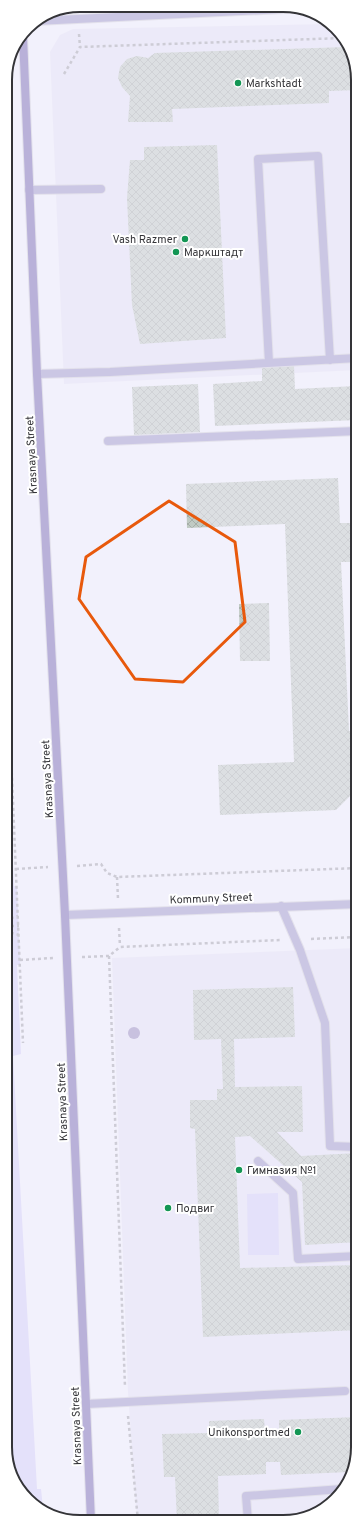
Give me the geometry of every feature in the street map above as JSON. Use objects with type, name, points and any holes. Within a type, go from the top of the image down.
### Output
[{"type":"main road","name":"Krasnaya Street","points":[[23,43],[37,374],[63,866],[91,1515]]},
{"type":"street","points":[[47,20],[221,12]]},
{"type":"street","points":[[269,363],[258,159],[310,156],[318,156],[330,360]]},
{"type":"street","points":[[30,190],[101,189]]},
{"type":"street","points":[[37,374],[110,372],[351,358]]},
{"type":"street","points":[[108,441],[351,431]]},
{"type":"street","name":"Kommuny Street","points":[[65,915],[351,904]]},
{"type":"street","points":[[281,906],[296,940],[325,1023],[330,1146],[351,1147]]},
{"type":"street","points":[[258,1161],[293,1193],[298,1259],[351,1256]]},
{"type":"street","points":[[86,1404],[345,1391]]},
{"type":"street","points":[[248,1515],[246,1496],[336,1489]]},
{"type":"path","points":[[64,74],[80,47],[337,38]]},
{"type":"path","points":[[12,775],[23,1043]]},
{"type":"path","points":[[16,869],[101,864],[107,873],[117,877],[351,868]]},
{"type":"path","points":[[12,918],[18,916]]},
{"type":"path","points":[[12,926],[19,926]]},
{"type":"path","points":[[12,933],[19,935]]},
{"type":"path","points":[[20,960],[109,956],[120,947],[351,937]]},
{"type":"path","points":[[109,956],[124,1376],[137,1515]]},
{"type":"highlighted area","points":[[169,501],[235,542],[245,622],[183,682],[135,679],[79,599],[86,557]]},
{"type":"shaded area","points":[[321,24],[340,42],[347,58],[351,80],[351,370],[64,384],[50,52],[60,35],[73,29]]},
{"type":"shaded area","points":[[12,845],[14,886],[17,887],[20,965],[17,965],[21,1054],[13,1056],[37,1489],[41,1489],[43,1504],[29,1492],[21,1481],[14,1465],[12,1447]]},
{"type":"shaded area","name":"Гимназия №1","points":[[351,948],[351,1452],[349,1465],[340,1485],[324,1501],[301,1513],[283,1515],[137,1515],[128,1392],[112,958]]},
{"type":"shaded area","points":[[278,1193],[279,1255],[248,1255],[247,1194]]},
{"type":"building","name":"Markshtadt","points":[[343,47],[350,71],[351,90],[329,91],[329,103],[172,109],[173,122],[128,122],[130,96],[122,87],[118,78],[120,67],[127,59],[137,56],[148,58],[155,53]]},
{"type":"building","name":"Маркштадт","points":[[217,145],[226,338],[140,344],[132,305],[127,198],[130,160],[144,160],[144,147]]},
{"type":"building","points":[[294,366],[295,389],[351,386],[351,420],[215,426],[213,384],[262,381],[262,367]]},
{"type":"building","points":[[198,384],[200,432],[134,435],[132,387]]},
{"type":"building","points":[[338,478],[340,523],[351,523],[351,562],[341,562],[349,731],[351,731],[351,795],[336,810],[220,815],[218,765],[294,762],[285,524],[187,528],[186,484]]},
{"type":"building","points":[[269,603],[270,661],[240,661],[239,604]]},
{"type":"building","points":[[293,987],[295,1037],[234,1039],[235,1087],[302,1086],[303,1132],[277,1132],[301,1156],[351,1153],[351,1242],[305,1245],[302,1182],[250,1136],[235,1137],[240,1268],[351,1265],[351,1330],[203,1337],[195,1129],[190,1128],[190,1100],[217,1100],[217,1089],[223,1089],[221,1039],[194,1040],[193,990]]},
{"type":"building","points":[[351,1417],[351,1452],[346,1472],[281,1475],[280,1462],[266,1462],[266,1474],[218,1476],[219,1515],[177,1515],[175,1477],[164,1477],[162,1434],[209,1433],[209,1421],[264,1419],[265,1431],[279,1431],[279,1420]]},
{"type":"place","name":"Markshtadt","points":[[238,83]]},
{"type":"place","name":"Vash Razmer","points":[[185,239]]},
{"type":"place","name":"Маркштадт","points":[[176,252]]},
{"type":"place","name":"Гимназия №1","points":[[239,1170]]},
{"type":"place","name":"Подвиг","points":[[168,1208]]},
{"type":"place","name":"Unikonsportmed","points":[[298,1432]]}]
